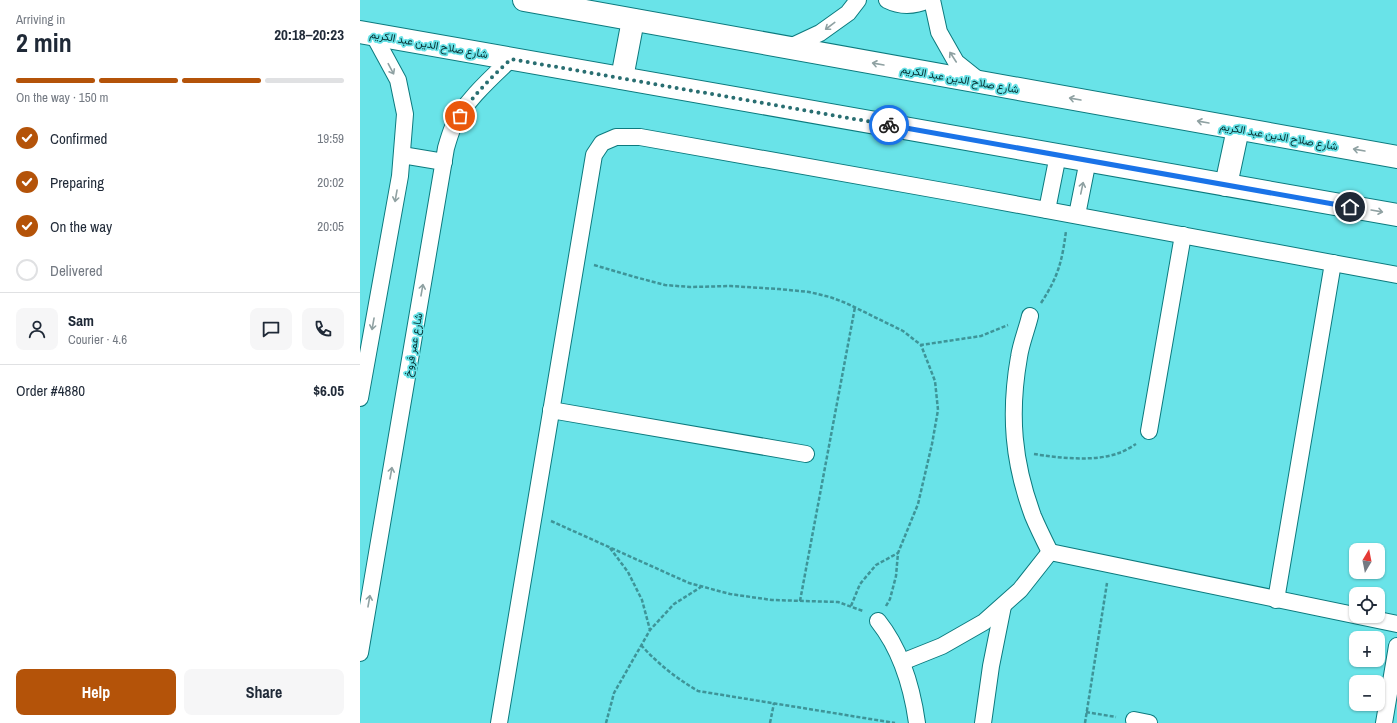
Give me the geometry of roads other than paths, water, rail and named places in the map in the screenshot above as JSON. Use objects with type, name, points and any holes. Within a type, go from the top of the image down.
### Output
[{"type":"main road","name":"شارع صلاح الدين عبد الكريم","points":[[524,0],[1397,157]]},
{"type":"main road","points":[[622,78],[633,20]]},
{"type":"main road","name":"شارع صلاح الدين عبد الكريم","points":[[367,33],[1397,215]]},
{"type":"main road","points":[[1226,185],[1238,129]]},
{"type":"street","points":[[788,48],[820,33],[848,13],[858,0]]},
{"type":"street","points":[[888,0],[905,5],[919,4],[928,0]]},
{"type":"street","points":[[932,0],[938,32],[956,62],[982,83]]},
{"type":"street","points":[[360,398],[400,176],[405,114],[398,80],[367,33]]},
{"type":"street","name":"شارع عمر فروخ","points":[[360,653],[446,148],[453,126],[467,105],[485,84],[511,59]]},
{"type":"street","points":[[499,723],[594,155],[602,143],[616,137],[640,137],[1397,275]]},
{"type":"street","points":[[402,155],[444,162]]},
{"type":"street","points":[[1047,210],[1058,155]]},
{"type":"street","points":[[1073,215],[1088,160]]},
{"type":"street","points":[[1149,431],[1183,235]]},
{"type":"street","points":[[1276,600],[1333,263]]},
{"type":"street","points":[[1030,316],[1019,355],[1013,396],[1015,451],[1033,517],[1050,552]]},
{"type":"street","points":[[551,410],[806,454]]},
{"type":"street","points":[[1050,552],[1397,624]]},
{"type":"street","points":[[902,662],[942,646],[984,622],[1020,590],[1050,552]]},
{"type":"street","points":[[984,723],[991,666],[1003,606]]},
{"type":"street","points":[[878,621],[886,631],[902,662],[913,696],[917,723]]},
{"type":"street","points":[[1384,723],[1397,646]]}]
